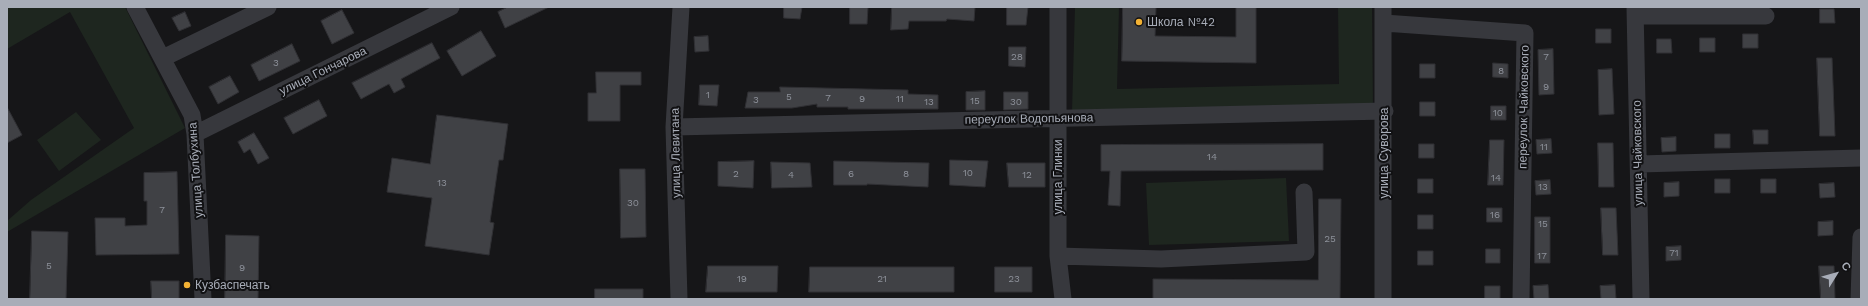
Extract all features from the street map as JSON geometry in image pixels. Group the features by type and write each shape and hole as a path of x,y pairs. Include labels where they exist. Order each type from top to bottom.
{"street":[{"name":"улица Толбухина","path":"135,7 192,115 195,134 203,299"},
{"path":"163,58 268,7"},
{"name":"улица Гончарова","path":"195,134 451,7"},
{"name":"улица Левитана","path":"679,299 674,127 681,7"},
{"name":"улица Глинки","path":"1058,7 1058,256 1063,299"},
{"path":"1636,12 1766,16"},
{"name":"улица Чайковского","path":"1636,12 1641,299"},
{"name":"улица Суворова","path":"1383,299 1384,15"},
{"name":"переулок Чайковского","path":"1384,15 1525,33 1521,299"},
{"name":"переулок Водопьянова","path":"674,127 1384,111"},
{"path":"1639,164 1861,158"},
{"path":"1058,256 1160,259 1306,252 1304,192"},
{"path":"1859,299 1861,237"}],"shaded area":[{"path":"7,7 125,7 185,128 7,232 7,221 31,200 134,128 70,12 7,49"},
{"path":"1075,7 1119,7 1117,89 1339,84 1338,7 1372,7 1373,107 1072,111"},
{"path":"76,112 101,140 59,171 37,140"},
{"path":"1286,178 1289,241 1149,245 1146,183"}],"building":[{"path":"508,7 549,7 505,28 498,12"},
{"path":"784,7 802,7 800,19 784,18"},
{"path":"850,7 868,7 867,24 850,24"},
{"path":"892,7 975,7 974,21 947,19 946,21 909,21 908,29 891,30"},
{"path":"1007,7 1028,7 1026,25 1007,25"},
{"name":"Школа №42","path":"1123,7 1156,7 1155,36 1236,37 1236,7 1256,7 1256,63 1122,61"},
{"path":"1820,9 1834,9 1835,23 1820,23"},
{"path":"342,10 354,33 332,44 321,21"},
{"path":"185,12 191,26 179,31 172,18"},
{"path":"1596,29 1611,29 1611,43 1596,43"},
{"path":"481,31 496,56 462,76 447,51"},
{"path":"1743,34 1758,34 1758,48 1743,48"},
{"path":"708,36 709,51 695,52 694,37"},
{"path":"1700,38 1715,38 1715,52 1700,52"},
{"path":"1657,39 1671,39 1672,53 1657,53"},
{"path":"432,43 440,58 401,79 405,87 394,93 389,84 361,99 352,83"},
{"path":"292,44 300,61 259,81 251,65"},
{"path":"1009,47 1026,47 1025,67 1009,66"},
{"path":"1553,49 1554,94 1539,95 1538,50"},
{"path":"1817,58 1832,58 1835,136 1820,136"},
{"path":"1493,63 1508,64 1508,78 1493,77"},
{"path":"1420,64 1435,64 1435,78 1420,78"},
{"path":"1612,69 1614,114 1599,115 1598,70"},
{"path":"596,72 641,72 641,85 620,85 620,121 588,121 588,93 596,93"},
{"path":"230,76 239,92 218,104 209,87"},
{"path":"700,85 719,85 717,106 699,105"},
{"path":"780,87 908,90 908,94 938,95 938,109 848,109 848,107 817,107 817,104 792,108 745,108 748,92 780,92"},
{"path":"985,91 985,110 966,110 966,92"},
{"path":"1004,92 1028,92 1028,109 1004,110"},
{"path":"319,100 327,116 293,134 284,118"},
{"path":"1420,102 1435,102 1435,116 1420,116"},
{"path":"1491,106 1506,106 1506,120 1491,120"},
{"path":"7,107 22,135 7,143"},
{"path":"437,115 508,124 503,160 499,160 490,222 494,223 489,255 425,246 432,198 387,192 392,158 430,164"},
{"path":"1753,130 1768,130 1768,144 1754,144"},
{"path":"254,133 269,158 258,164 250,149 244,153 238,142"},
{"path":"1715,134 1730,134 1730,148 1715,148"},
{"path":"1676,137 1676,151 1662,152 1661,138"},
{"path":"1551,139 1552,153 1537,154 1536,140"},
{"path":"1490,140 1504,140 1503,185 1488,185"},
{"path":"1598,143 1613,143 1614,187 1599,187"},
{"path":"1323,144 1323,170 1121,171 1120,206 1108,205 1110,171 1101,171 1101,145"},
{"path":"1419,144 1434,144 1434,158 1419,158"},
{"path":"950,160 988,161 985,187 950,185"},
{"path":"754,161 753,188 718,186 718,162"},
{"path":"834,161 929,163 928,187 867,184 834,185"},
{"path":"771,162 810,163 812,187 772,188"},
{"path":"1007,163 1045,163 1045,187 1009,187"},
{"path":"620,169 645,169 646,237 621,238"},
{"path":"177,172 179,254 96,255 95,218 125,218 125,226 147,225 147,201 144,201 144,173"},
{"path":"1418,179 1433,179 1433,193 1418,193"},
{"path":"1715,179 1730,179 1730,193 1715,193"},
{"path":"1761,179 1776,179 1776,193 1761,193"},
{"path":"1550,180 1551,194 1536,195 1535,181"},
{"path":"1679,182 1679,196 1664,197 1664,183"},
{"path":"1834,183 1835,197 1820,198 1819,184"},
{"path":"1319,199 1341,199 1340,299 1153,299 1153,279 1318,280"},
{"path":"1487,208 1502,208 1502,222 1487,222"},
{"path":"1601,208 1616,208 1618,255 1603,255"},
{"path":"1418,215 1433,215 1433,229 1418,229"},
{"path":"1535,217 1550,217 1550,263 1535,263"},
{"path":"1833,221 1833,235 1818,236 1818,222"},
{"path":"32,231 68,232 66,299 30,299"},
{"path":"226,235 259,236 258,299 225,299"},
{"path":"1681,246 1681,260 1666,261 1666,247"},
{"path":"1486,249 1500,249 1500,263 1486,263"},
{"path":"1418,251 1433,251 1433,265 1418,265"},
{"path":"708,266 778,266 777,292 706,292"},
{"path":"1819,266 1834,266 1835,299 1821,299"},
{"path":"810,267 954,267 954,292 809,292"},
{"path":"995,267 1032,267 1032,292 995,292"},
{"path":"151,281 179,281 179,299 152,299"},
{"path":"1548,285 1549,299 1534,299 1533,286"},
{"path":"1615,285 1616,299 1601,299 1600,286"},
{"path":"1485,286 1500,286 1500,299 1485,299"},
{"path":"595,289 643,289 643,299 595,299"}],"place":[{"name":"Школа №42","path":"1139,22"},
{"name":"Кузбаспечать","path":"187,285"}]}
